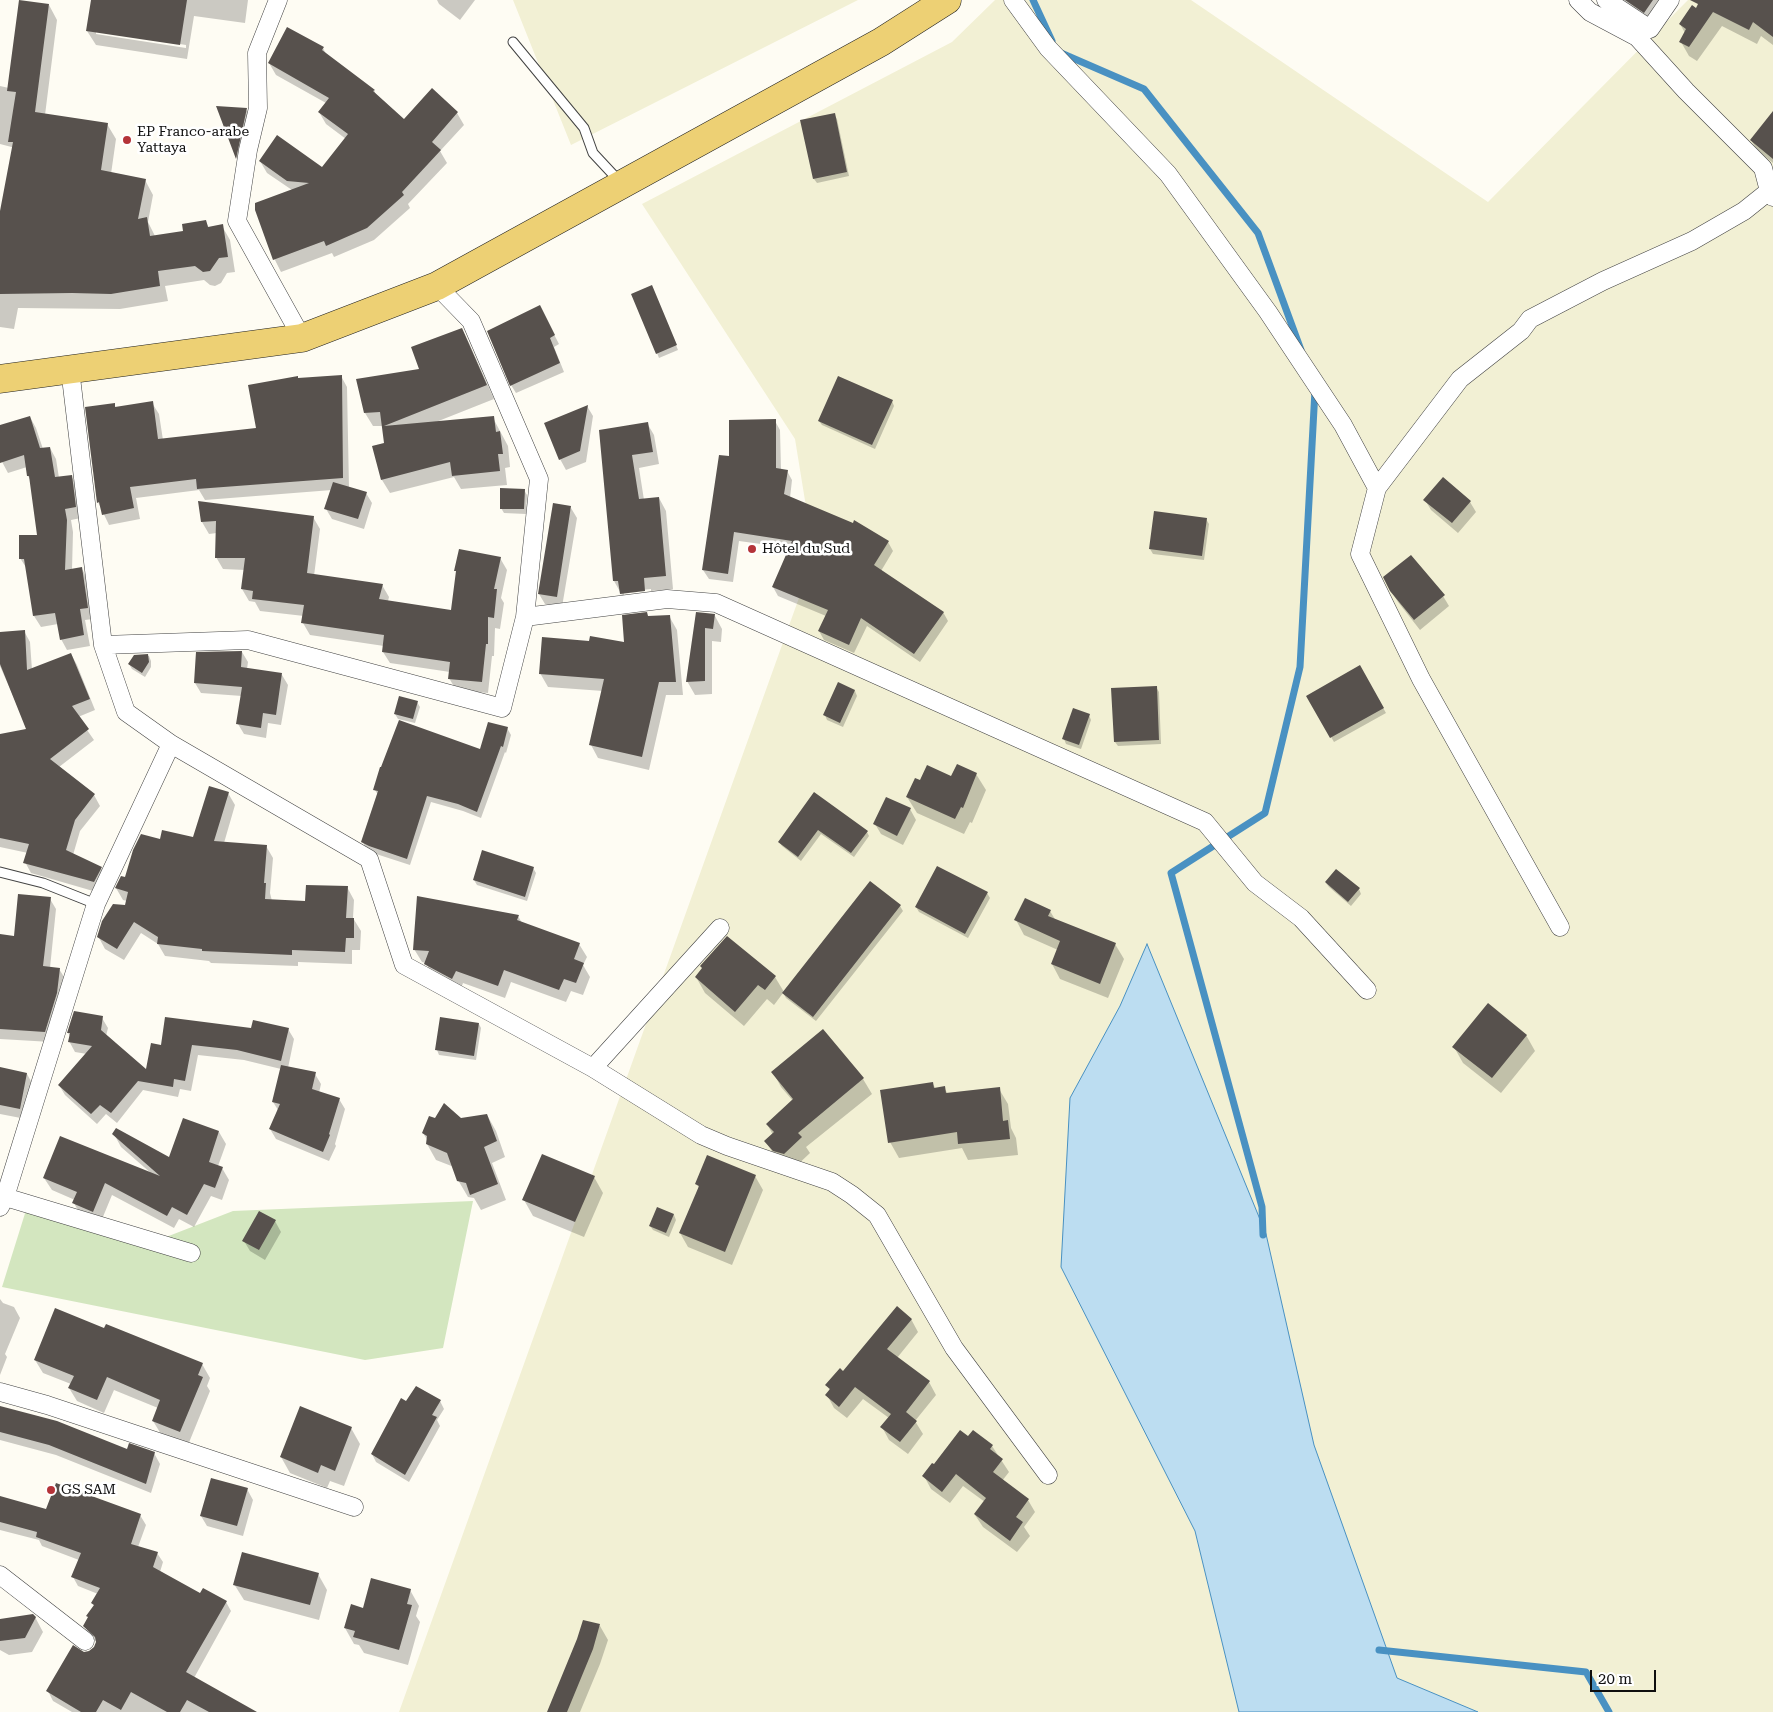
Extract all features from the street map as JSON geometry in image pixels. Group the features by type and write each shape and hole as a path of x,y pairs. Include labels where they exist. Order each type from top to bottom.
{"main road":[{"path":"0,379 302,338 437,286 881,42 947,0"}],"street":[{"path":"278,0 257,53 258,108 248,150 237,221 302,338"},
{"path":"1012,0 1048,48 1168,174 1268,312 1344,425 1377,488"},
{"path":"1560,927 1421,679 1360,554 1377,488 1460,379 1521,330 1530,319 1603,281 1692,241 1771,194 1763,168 1692,97 1637,37 1590,12 1578,0"},
{"path":"1606,0 1650,29 1670,0"},
{"path":"103,645 248,640 502,708 525,617 539,479 471,321 437,286"},
{"path":"70,369 103,645 126,712 171,744 369,858 404,965 593,1068 701,1135 727,1146 832,1182 852,1195 877,1216 954,1348 1048,1475"},
{"path":"525,617 667,599 716,603 1205,822 1254,883 1301,918 1367,990"},
{"path":"171,744 96,904 3,1202 191,1253"},
{"path":"593,1068 720,928"},
{"path":"0,1392 57,1408 354,1507"},
{"path":"0,1575 85,1641"}],"lane":[{"path":"513,42 584,128 593,153 622,184"},
{"path":"0,872 43,882 96,904"}],"shaded area":[{"path":"513,0 858,0 571,145"},
{"path":"995,0 1191,0 1488,202 1688,0 1773,0 1773,1712 399,1712 814,556 795,439 642,204 952,42"}],"green space":[{"path":"473,1201 443,1348 365,1360 2,1287 27,1207 161,1239 233,1211"}],"water":[{"path":"1147,944 1266,1234 1314,1445 1397,1678 1478,1712 1239,1712 1195,1531 1061,1267 1070,1098 1120,1006"}],"building":[{"path":"19,0 49,4 35,112 108,123 101,170 146,179 138,219 147,217 150,236 183,231 182,224 206,220 208,227 223,224 228,257 219,258 210,271 203,272 195,266 158,271 160,286 111,294 0,294 0,211 13,142 8,142 16,92 7,91"},
{"path":"91,0 187,0 180,45 86,31"},
{"path":"1625,0 1653,0 1644,13"},
{"path":"1690,0 1773,0 1773,37 1753,22 1749,30 1713,12 1689,47 1679,42 1686,29 1679,24 1692,5 1696,8 1698,4"},
{"path":"287,27 324,47 322,50 375,90 373,91 404,119 432,88 458,112 432,142 441,150 402,192 404,195 367,228 326,246 324,241 273,260 255,210 255,203 309,183 287,181 259,161 277,135 322,167 348,134 318,112 329,98 268,63"},
{"path":"216,106 247,108 236,159"},
{"path":"1773,111 1773,159 1750,140"},
{"path":"835,113 847,172 813,179 800,120"},
{"path":"652,285 677,345 656,354 631,294"},
{"path":"540,305 555,335 550,338 560,363 510,386 487,331"},
{"path":"462,328 487,385 384,426 494,416 496,432 500,431 503,454 498,454 500,471 452,476 450,462 381,480 372,446 384,443 380,412 364,413 356,379 419,369 411,347"},
{"path":"342,375 343,478 197,489 196,479 130,487 134,508 102,515 99,502 97,503 85,407 115,403 115,407 153,401 158,439 256,428 248,385 298,376 298,378"},
{"path":"838,376 893,400 872,445 818,421"},
{"path":"588,405 580,451 559,460 544,423"},
{"path":"30,416 40,448 50,447 55,477 72,475 76,507 65,509 67,520 65,570 82,567 88,608 80,609 84,635 60,640 55,613 33,616 24,559 19,559 19,535 37,535 29,476 27,476 24,455 0,463 0,425"},
{"path":"776,419 776,468 788,470 784,494 853,523 854,520 889,541 874,565 944,612 914,654 861,618 849,645 818,631 828,610 772,587 792,541 734,532 728,574 702,570 719,455 729,456 729,420"},
{"path":"648,422 653,452 632,455 639,499 659,497 666,576 644,578 645,591 620,594 618,581 613,581 599,430"},
{"path":"1443,477 1471,501 1452,523 1423,500"},
{"path":"333,482 367,492 358,519 324,509"},
{"path":"500,488 525,489 524,509 500,509"},
{"path":"198,501 314,516 307,573 383,584 379,599 451,610 456,571 454,571 459,549 501,557 494,589 497,589 494,618 488,617 488,644 486,644 482,682 448,679 450,662 382,652 384,635 301,623 304,605 252,599 253,591 241,589 245,558 215,558 216,521 201,522"},
{"path":"553,503 571,506 557,597 538,594"},
{"path":"1154,511 1207,518 1202,556 1149,549"},
{"path":"1411,555 1445,595 1414,620 1390,591 1383,577"},
{"path":"647,612 648,616 670,615 676,682 659,682 642,757 589,745 604,679 539,674 542,637 589,641 590,636 624,642 622,615"},
{"path":"696,612 715,614 713,629 705,628 705,681 686,682"},
{"path":"25,630 27,670 71,653 90,699 72,706 89,729 50,759 95,794 75,820 66,850 102,867 94,882 23,863 29,844 0,838 0,734 26,729 0,664 0,632"},
{"path":"242,651 241,667 282,673 276,715 263,713 261,728 236,724 242,687 194,683 196,652"},
{"path":"148,654 149,662 142,673 128,664 134,655"},
{"path":"1360,665 1384,708 1330,738 1306,696"},
{"path":"838,682 855,690 840,723 823,715"},
{"path":"1157,686 1159,740 1114,742 1111,688"},
{"path":"399,696 418,701 413,719 394,714"},
{"path":"1073,708 1090,714 1079,745 1062,739"},
{"path":"399,720 480,749 488,722 508,727 503,747 501,746 477,812 458,804 427,796 407,859 361,842 378,791 373,790 380,767"},
{"path":"957,764 977,773 963,808 961,807 955,819 906,797 915,778 920,780 927,765 951,776"},
{"path":"209,786 229,792 214,841 267,845 264,883 266,883 265,899 305,901 306,885 348,886 346,918 354,918 354,938 346,938 345,952 292,950 292,955 202,951 202,949 157,944 158,937 134,922 117,949 97,937 102,921 113,904 125,905 128,892 115,888 121,876 125,877 133,850 141,834 160,839 162,830 193,837"},
{"path":"814,792 868,831 851,853 818,830 798,857 778,842"},
{"path":"886,797 911,808 897,836 873,824"},
{"path":"482,850 534,867 525,897 473,880"},
{"path":"937,866 988,892 965,934 915,907"},
{"path":"1336,869 1360,888 1348,902 1325,882"},
{"path":"870,881 901,905 813,1017 782,993"},
{"path":"18,894 51,897 43,966 60,968 57,993 45,1032 0,1029 0,934 14,936"},
{"path":"417,896 519,915 517,920 580,943 574,959 584,963 576,983 564,979 559,990 504,970 498,986 456,971 452,979 424,964 429,951 413,950"},
{"path":"1025,898 1051,910 1048,916 1116,943 1100,984 1051,964 1060,941 1014,920"},
{"path":"727,936 776,976 765,990 758,985 735,1012 695,977 702,968 700,966"},
{"path":"1488,1003 1527,1035 1492,1078 1452,1047"},
{"path":"74,1011 103,1016 101,1030 146,1069 151,1043 161,1045 165,1017 251,1028 253,1020 289,1028 281,1061 237,1050 192,1045 185,1081 174,1079 173,1087 138,1081 111,1113 100,1105 91,1114 58,1085 92,1046 68,1042 70,1033 67,1033"},
{"path":"440,1017 479,1023 474,1056 435,1050"},
{"path":"823,1029 864,1078 798,1133 802,1137 784,1154 773,1151 764,1141 774,1132 766,1124 793,1099 771,1072"},
{"path":"281,1065 316,1072 312,1089 340,1098 330,1135 323,1152 269,1129 280,1104 272,1102"},
{"path":"0,1067 27,1073 20,1109 0,1105"},
{"path":"933,1082 934,1088 945,1086 946,1093 1000,1087 1003,1121 1008,1120 1010,1139 958,1144 957,1132 888,1143 880,1090"},
{"path":"444,1103 461,1118 487,1114 497,1141 484,1147 498,1184 470,1195 466,1183 457,1181 447,1153 426,1144 427,1136 422,1133 429,1116 435,1118"},
{"path":"183,1118 219,1131 209,1162 223,1167 215,1188 204,1184 187,1215 172,1207 167,1216 105,1183 93,1212 72,1203 77,1192 43,1178 60,1136 160,1176 112,1134 116,1128 169,1157"},
{"path":"542,1154 595,1176 575,1222 522,1200"},
{"path":"707,1155 756,1175 725,1252 679,1233 699,1186 695,1184"},
{"path":"657,1207 674,1214 666,1233 649,1226"},
{"path":"259,1211 276,1220 259,1250 242,1241"},
{"path":"897,1306 912,1319 887,1349 930,1381 906,1412 917,1421 900,1442 880,1427 891,1414 855,1387 839,1407 825,1395 830,1389 825,1385 840,1368 843,1371"},
{"path":"55,1308 104,1328 106,1324 203,1363 198,1375 203,1377 180,1432 152,1421 160,1400 107,1377 97,1400 68,1388 74,1376 34,1360"},
{"path":"416,1386 441,1400 432,1415 437,1417 405,1475 371,1454 401,1398 406,1401"},
{"path":"0,1406 57,1421 127,1449 129,1443 155,1452 146,1484 49,1445 0,1432"},
{"path":"300,1406 352,1427 335,1471 321,1465 318,1473 280,1457"},
{"path":"960,1430 968,1436 973,1430 993,1445 990,1449 1003,1459 993,1472 1029,1499 1016,1517 1023,1522 1010,1541 974,1514 986,1498 956,1474 942,1492 922,1476 932,1463 934,1464"},
{"path":"211,1478 248,1488 237,1526 200,1516"},
{"path":"56,1483 141,1514 131,1544 158,1552 153,1567 200,1593 203,1588 227,1601 186,1672 257,1712 209,1712 187,1700 180,1712 167,1712 131,1692 121,1710 103,1700 96,1712 81,1712 46,1691 73,1645 84,1652 94,1647 95,1637 83,1626 88,1617 86,1616 94,1605 91,1603 100,1588 71,1577 81,1553 36,1537 37,1532 0,1522 0,1496 46,1509"},
{"path":"242,1552 319,1573 310,1605 233,1585"},
{"path":"371,1578 411,1589 407,1604 412,1605 399,1650 353,1637 355,1631 344,1628 351,1604 363,1608"},
{"path":"33,1614 36,1617 25,1638 0,1641 0,1619"},
{"path":"583,1620 600,1624 593,1649 567,1712 547,1712 577,1639"}],"waterway":[{"path":"1033,0 1052,41"},
{"path":"1061,53 1144,89 1258,233 1301,350"},
{"path":"1263,1235 1262,1207 1171,873 1265,813 1300,667 1315,390"},
{"path":"1379,1650 1586,1672 1609,1712"}],"place":[{"name":"EP Franco-arabe Yattaya","path":"127,140"},
{"name":"Hôtel du Sud","path":"752,549"},
{"name":"GS SAM","path":"51,1490"}]}
